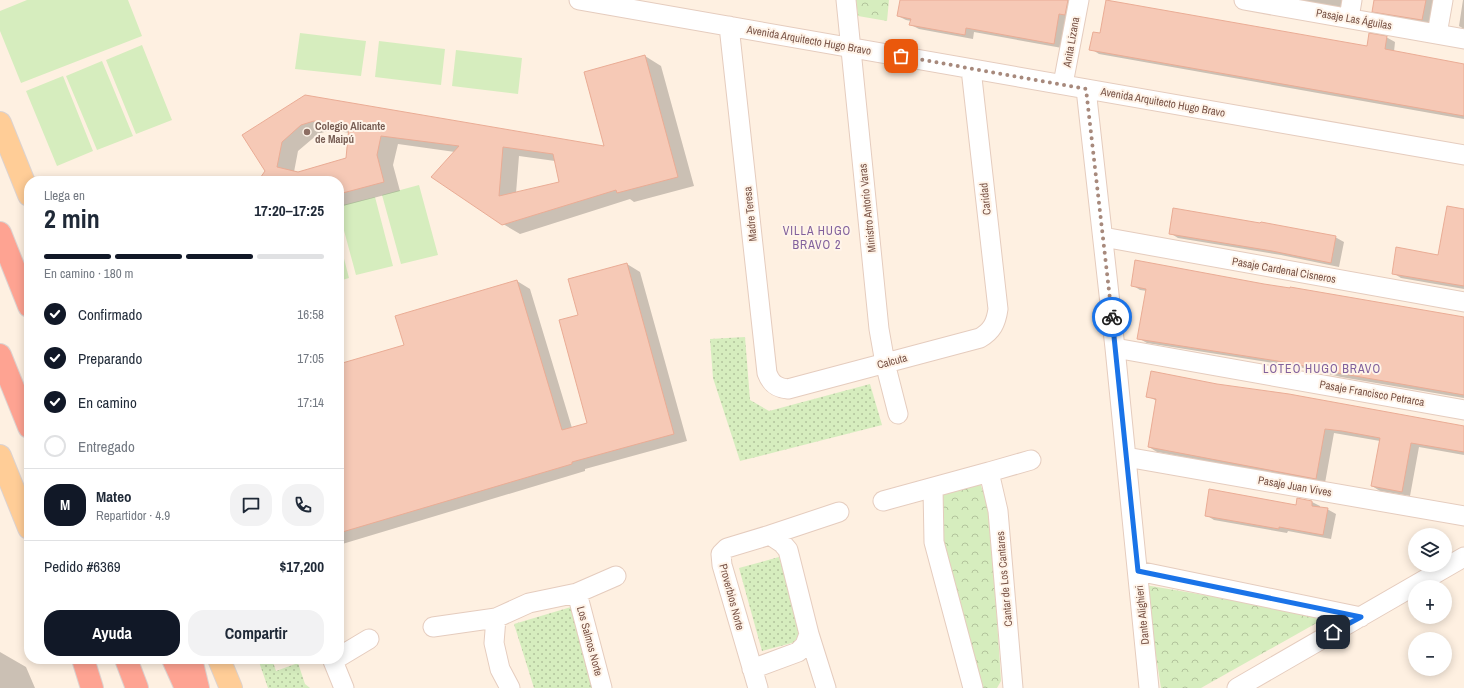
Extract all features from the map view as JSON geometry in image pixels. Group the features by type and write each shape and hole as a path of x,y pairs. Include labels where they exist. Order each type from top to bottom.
{"highway":[{"path":"0,233 24,293"},
{"path":"0,356 24,416"},
{"path":"84,664 92,688"},
{"path":"128,664 136,688"},
{"path":"175,664 186,688"},
{"path":"192,664 198,688"}],"main road":[{"path":"0,122 24,182"},
{"path":"0,456 24,516"},
{"path":"221,664 231,688"}],"street":[{"name":"Avenida Arquitecto Hugo Bravo","path":"579,0 1464,155"},
{"name":"Ministro Antorio Varas","path":"846,0 879,329 885,363 898,414"},
{"name":"Anita Lizana","path":"1063,84 1079,0"},
{"name":"Pasaje Las Águilas","path":"1244,0 1265,2 1464,39"},
{"path":"1349,18 1352,0"},
{"path":"1437,34 1443,0"},
{"name":"Madre Teresa","path":"729,26 767,373 769,380 774,385 780,388 788,389"},
{"name":"Caridad","path":"971,68 998,309 997,318 993,328"},
{"name":"Dante Alighieri","path":"1086,89 1115,348 1149,688"},
{"name":"Pasaje Cardenal Cisneros","path":"1103,237 1464,302"},
{"name":"Calcuta","path":"788,389 980,338 988,334 993,328"},
{"name":"Pasaje Francisco Petrarca","path":"1115,348 1464,410"},
{"name":"Pasaje Juan Vives","path":"1126,457 1464,516"},
{"path":"883,502 1031,460"},
{"name":"Cantar de Los Cantares","path":"989,472 998,511 1013,688"},
{"path":"933,488 934,542 973,688"},
{"name":"Proverbios Norte","path":"758,688 722,565 721,554 727,548 839,512"},
{"path":"770,535 782,543 788,550 826,688"},
{"path":"1237,688 1464,557"},
{"path":"1138,571 1361,617"},
{"name":"Los Salmos Norte","path":"433,627 496,618 529,603 577,593 616,576"},
{"name":"Los Salmos Norte","path":"577,593 602,688"},
{"path":"496,618 494,643 500,669 510,688"},
{"path":"752,669 798,652 805,645 810,634"},
{"path":"344,654 369,639"},
{"path":"334,664 344,688"}],"green space":[{"path":"27,0 128,0 142,36 21,83 0,31 0,11"},
{"path":"856,0 889,0 887,21 858,16"},
{"path":"300,33 366,41 361,76 295,69"},
{"path":"379,41 445,49 441,85 375,77"},
{"path":"142,45 172,120 136,134 106,60"},
{"path":"456,50 522,58 518,94 452,86"},
{"path":"102,61 133,136 97,150 66,76"},
{"path":"63,76 93,151 57,166 26,91"},
{"path":"419,185 438,255 401,264 382,195"},
{"path":"375,197 393,266 356,275 344,231 344,205"},
{"path":"344,258 349,278 344,280"},
{"path":"745,337 750,400 769,411 870,384 882,425 740,461 713,378 710,339"},
{"path":"980,483 990,511 1001,681 997,688 980,688 942,543 940,495"},
{"path":"779,557 803,640 762,651 739,568"},
{"path":"1145,585 1329,616 1201,688 1161,688"},
{"path":"571,607 593,688 534,688 514,624"},
{"path":"260,664 274,664 276,671 298,664 305,684 310,688 268,688"}],"building":[{"path":"900,0 1068,0 1065,15 1059,14 1054,44 966,28 965,35 909,25 911,19 897,16"},
{"path":"1106,0 1367,46 1369,33 1387,36 1385,49 1464,64 1464,116 1089,50 1093,32 1100,33"},
{"path":"1374,0 1426,0 1422,20 1372,12"},
{"path":"645,55 678,177 617,193 616,190 502,225 431,177 459,146 381,136 377,155 384,182 344,193 344,176 262,176 265,171 242,135 305,95 604,146 584,72","holes":["314,121 349,126 346,158 298,172 277,167 282,142 301,125","503,147 553,154 559,182 499,196"]},
{"path":"1447,206 1464,209 1464,286 1392,274 1396,247 1438,255"},
{"path":"1173,208 1336,236 1331,263 1272,251 1169,234"},
{"path":"1135,260 1264,284 1290,287 1464,317 1464,395 1332,372 1290,363 1137,339 1146,289 1131,286"},
{"path":"627,263 674,434 572,462 572,464 344,532 344,363 404,345 395,316 517,280 562,430 587,423 559,320 578,315 568,279"},
{"path":"1151,371 1217,384 1289,394 1464,426 1464,452 1411,443 1402,492 1371,486 1380,438 1342,431 1325,429 1316,479 1148,447 1156,399 1146,397"},
{"path":"1209,489 1296,505 1297,498 1312,501 1312,506 1328,508 1323,535 1205,516"}],"way so far":[{"path":"901,56 1086,89 1092,131 1112,317"}],"place":[{"name":"Colegio Alicante de Maipú","path":"307,132"}],"district":[{"name":"VILLA HUGO BRAVO 2","path":"817,238"},
{"name":"LOTEO HUGO BRAVO","path":"1322,369"}],"route":[{"path":"1112,317 1138,571 1361,617 1333,632"}]}
